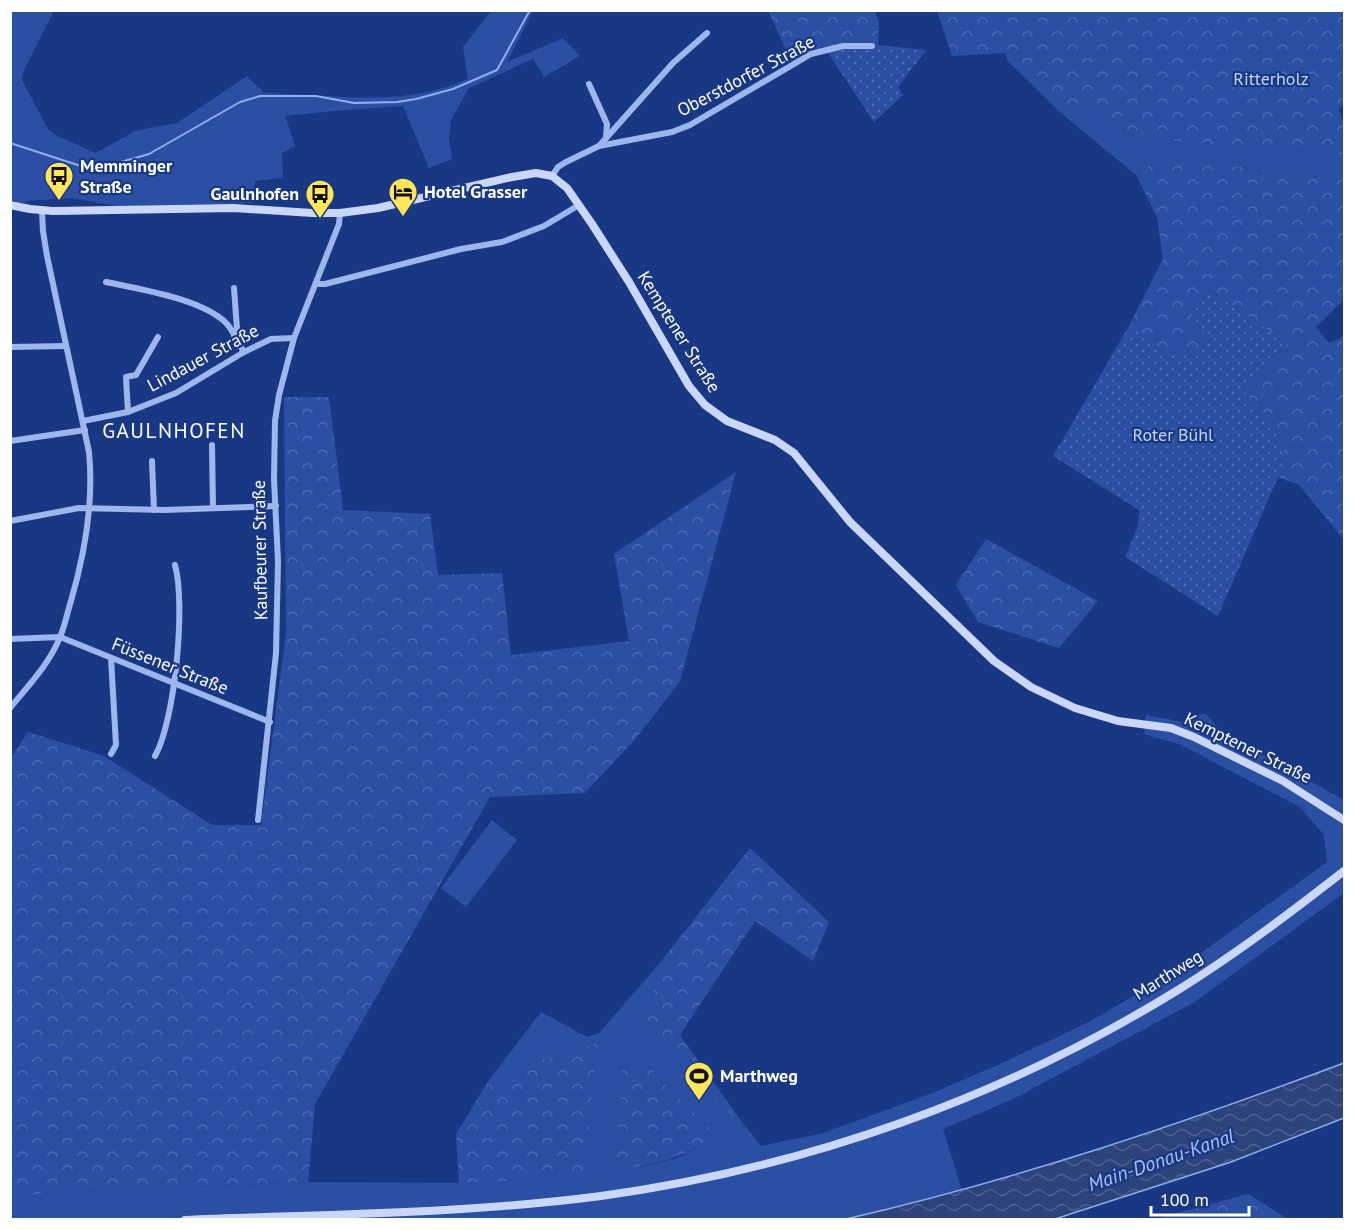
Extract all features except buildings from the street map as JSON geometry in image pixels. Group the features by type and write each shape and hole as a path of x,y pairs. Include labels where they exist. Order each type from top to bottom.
{"street":[{"path":"10,205 42,211 234,208 340,213 378,208 512,177 536,173 552,176 558,167 599,146 672,63 707,33"},
{"name":"Oberstdorfer Straße","path":"599,146 672,132 690,125 811,54 843,46 872,46"},
{"path":"589,84 607,123 606,139"},
{"name":"Kemptener Straße","path":"552,176 562,182 579,205 629,282 698,398 711,411 727,421 775,440 795,453 850,522 994,661 1031,687 1075,708 1118,721 1165,727 1184,732 1276,777 1344,820"},
{"path":"316,284 325,284 461,249 502,242 544,226 579,205"},
{"path":"11,705 46,663 60,637 79,572 92,478 85,430 47,256 42,211"},
{"name":"Kaufbeurer Straße","path":"258,820 276,653 275,421 294,338 339,224 340,213"},
{"path":"106,282 172,296 187,302 226,323 244,352"},
{"path":"234,288 237,329 234,335"},
{"name":"Lindauer Straße","path":"128,412 126,377 135,375 158,338"},
{"name":"Lindauer Straße","path":"83,421 128,412 176,393 244,352 271,339 294,338"},
{"path":"10,347 66,346"},
{"path":"10,441 85,430"},
{"path":"212,445 213,508"},
{"path":"152,461 154,510"},
{"path":"10,521 89,508 154,510 276,506"},
{"path":"155,756 161,746 175,684 180,581 175,565"},
{"path":"10,639 60,637"},
{"name":"Füssener Straße","path":"60,637 270,722"},
{"path":"111,658 116,746 111,754"},
{"path":"1331,810 1344,828"},
{"name":"Marthweg","path":"185,1220 352,1216 526,1204 647,1189 759,1166 812,1152 891,1127 1002,1083 1064,1054 1124,1022 1216,966 1344,871"}],"green space":[{"path":"10,11 54,11 23,72 22,80 48,129 55,135 96,153 135,131 177,123 247,76 264,93 369,98 432,91 468,79 463,47 491,11 533,11 507,62 563,38 580,56 544,77 533,59 469,88 451,120 449,138 452,159 429,168 403,106 333,111 285,116 295,146 282,153 283,178 255,181 254,203 116,206 72,198 26,201 25,203 11,200"},
{"path":"768,11 875,11 879,24 878,45 826,50 792,62"},
{"name":"Ritterholz","path":"937,11 1344,11 1344,103 1339,109 1344,126 1344,155 1137,138 1087,104 1062,114 1008,61 1005,53 952,56"},
{"path":"878,45 926,50 898,87 903,95 874,122 826,50"},
{"path":"1087,104 1137,138 1344,155 1344,180 1161,157 1136,175 1062,114"},
{"path":"1161,157 1344,180 1344,300 1316,327 1329,343 1344,336 1344,540 1299,485 1278,477 1287,459 1274,424 1242,389 1287,344 1209,290 1211,339 1202,351 1166,353 1129,326 1163,259 1157,217 1136,175"},
{"name":"Roter Bühl","path":"1208,290 1287,344 1242,389 1274,424 1287,459 1218,616 1125,557 1138,526 1139,510 1053,456 1129,326 1166,353 1202,351 1211,338 1189,320"},
{"path":"284,397 329,397 343,510 430,514 438,575 502,573 511,655 629,641 614,554 736,472 680,681 637,737 585,793 490,797 315,1104 308,1182 11,1195 11,757 28,732 104,756 212,825 261,825 286,633"},
{"path":"986,539 1098,601 1059,648 978,622 956,585"},
{"path":"1195,714 1206,714 1221,732 1344,800 1344,893 1193,1003 1013,1099 943,1129 962,1190 846,1220 11,1220 10,1195 308,1182 459,1183 534,1062 521,1070 489,1080 541,1012 587,1037 599,1033 659,964 647,1021 673,1058 742,1122 761,1146 823,1133 930,1094 1089,1022 1176,971 1327,862 1324,835 1300,807 1179,744 1144,734 1146,715 1183,722","holes":["649,1066 667,1087 714,1132 717,1138 674,1159 641,1167"]},
{"path":"492,820 517,840 466,907 441,888"},
{"path":"750,848 829,922 813,961 755,921 680,1035 742,1122 673,1058 647,1021 659,964"},
{"path":"598,1043 584,1173 508,1181 459,1183 456,1134 489,1080 521,1070 534,1062"},
{"path":"623,1065 649,1066 667,1087 714,1132 717,1138 656,1163 615,1168"},
{"path":"1248,1194 1288,1219 1155,1219"}],"water":[{"name":"Main-Donau-Kanal","path":"1344,1063 1344,1118 1231,1162 1055,1219 846,1219 910,1204 1035,1169 1160,1129"}],"waterway":[{"path":"276,96 316,96 354,103 397,102 453,89 497,70 530,10"},
{"path":"10,143 87,168 121,162 149,154 240,102 260,96 275,96"}],"place":[{"name":"Memminger Straße","path":"59,202"},
{"name":"Hotel Grasser","path":"403,218"},
{"name":"Gaulnhofen","path":"320,220"},
{"name":"Marthweg","path":"699,1102"}],"district":[{"name":"GAULNHOFEN","path":"174,431"}]}
